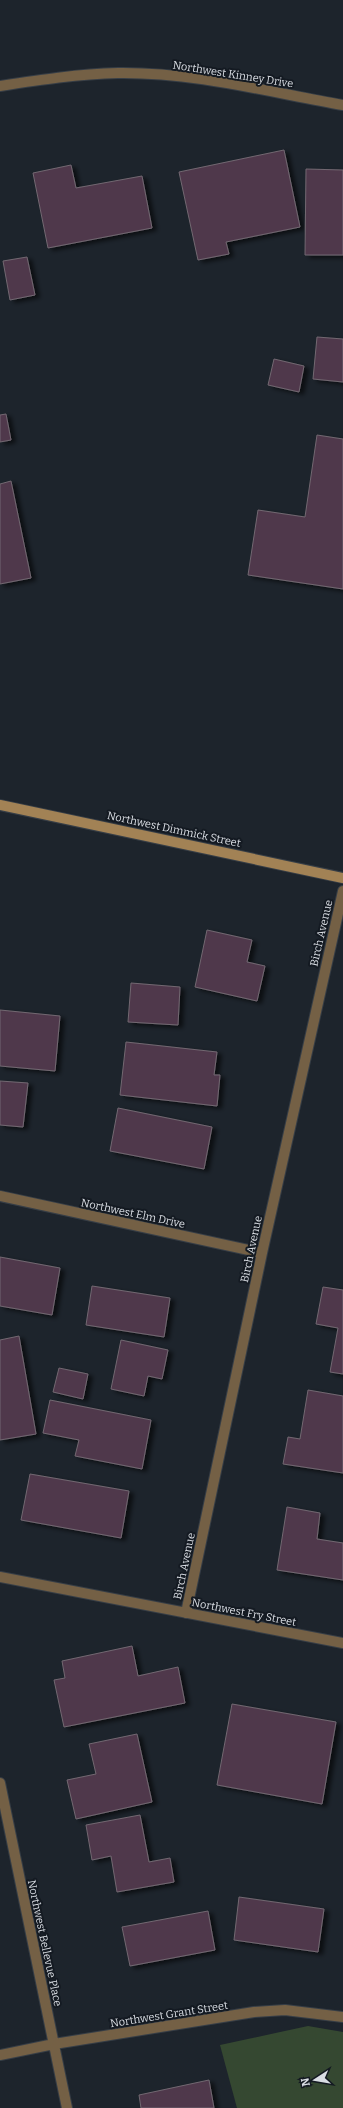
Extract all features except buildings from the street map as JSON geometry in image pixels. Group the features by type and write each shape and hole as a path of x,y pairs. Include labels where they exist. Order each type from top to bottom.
{"main road":[{"name":"Northwest Dimmick Street","path":"0,804 343,878"}],"street":[{"name":"Northwest Kinney Drive","path":"0,86 81,75 118,73 159,75 202,79 343,105"},
{"name":"Birch Avenue","path":"186,1613 262,1253 343,891"},
{"name":"Northwest Elm Drive","path":"0,1196 262,1253"},
{"name":"Northwest Fry Street","path":"0,1577 343,1643"},
{"name":"Northwest Bellevue Place","path":"0,1783 67,2108"},
{"name":"Northwest Grant Street","path":"0,2055 54,2044 254,2012 285,2010 343,2017"}],"green space":[{"path":"308,2026 343,2032 343,2108 237,2108 220,2045"}]}
